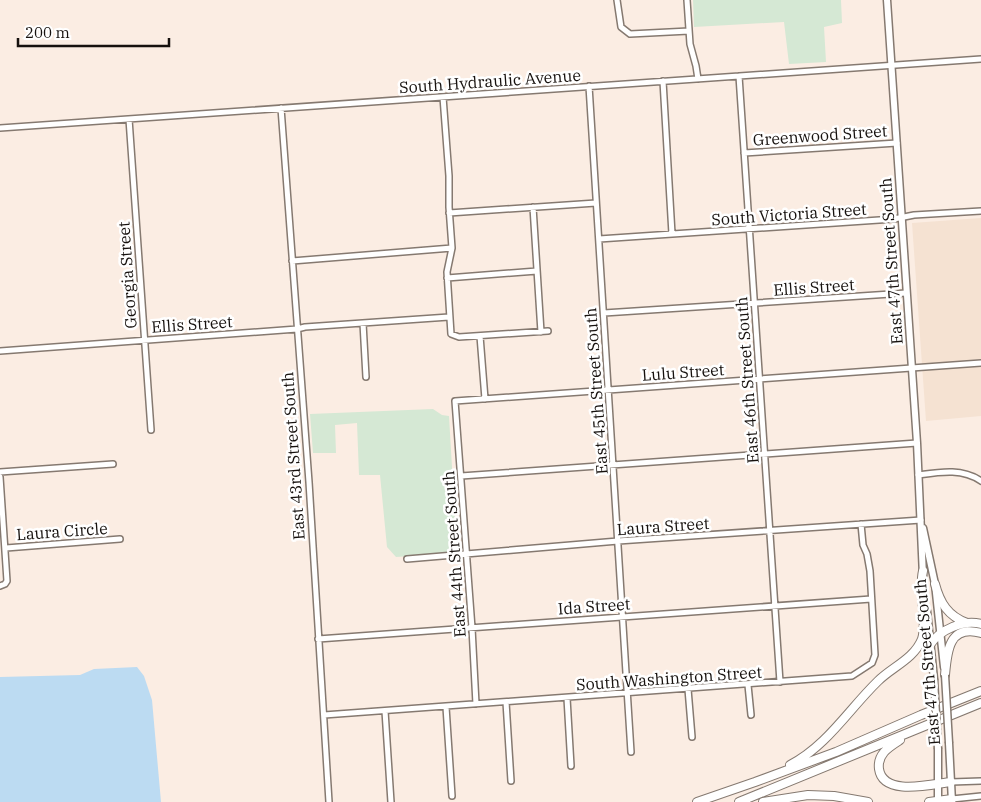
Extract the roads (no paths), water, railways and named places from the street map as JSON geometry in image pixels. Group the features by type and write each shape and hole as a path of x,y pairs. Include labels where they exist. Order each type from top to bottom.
{"highway":[{"path":"755,782 796,761 827,737 880,679 903,662 917,648 924,630 920,582 923,571"},
{"path":"935,584 945,609 954,618 967,623 981,624"},
{"path":"930,645 940,633 967,623"},
{"path":"945,675 946,654 954,638 967,631 981,634"},
{"path":"958,701 981,685"},
{"path":"697,802 836,752 981,691"},
{"path":"739,802 981,703"},
{"path":"909,732 885,751 880,758 878,767 880,775 891,786 951,782"},
{"path":"764,802 808,795 834,796 868,802"},
{"path":"929,802 952,801"}],"main road":[{"name":"East 47th Street South","path":"887,0 917,443 923,571 934,679 938,749 938,801"},
{"name":"East 47th Street South","path":"921,520 935,584 945,675 952,801"}],"street":[{"path":"617,0 620,25 625,31 636,35 689,32"},
{"path":"686,0 690,44 698,79"},
{"name":"South Hydraulic Avenue","path":"0,128 981,59"},
{"name":"East 46th Street South","path":"739,76 780,682"},
{"path":"663,81 672,234"},
{"name":"East 45th Street South","path":"589,86 631,752"},
{"path":"443,98 452,248 447,278 451,334 456,337 548,331"},
{"name":"East 43rd Street South","path":"281,108 324,715 328,802"},
{"name":"Georgia Street","path":"128,119 151,430"},
{"name":"Greenwood Street","path":"744,153 896,143"},
{"path":"449,213 596,203"},
{"path":"533,208 541,332"},
{"name":"South Victoria Street","path":"599,239 981,211"},
{"path":"292,261 452,248"},
{"path":"447,278 538,271"},
{"name":"Ellis Street","path":"604,313 906,293"},
{"name":"Ellis Street","path":"0,351 297,330 306,327 449,316"},
{"path":"363,323 366,377"},
{"path":"480,336 484,399"},
{"name":"Lulu Street","path":"455,401 981,363"},
{"name":"East 44th Street South","path":"455,401 476,704"},
{"path":"461,476 917,443"},
{"path":"0,472 113,464"},
{"path":"918,475 965,472 981,481"},
{"path":"0,477 7,581 2,585"},
{"name":"Laura Street","path":"407,559 618,541 921,520"},
{"name":"South Washington Street","path":"324,715 852,676 872,663 875,655 870,571 863,545 861,524"},
{"name":"Laura Circle","path":"6,548 120,539"},
{"name":"Ida Street","path":"318,639 871,598"},
{"path":"748,684 751,715"},
{"path":"688,689 692,737"},
{"path":"567,698 571,766"},
{"path":"506,702 511,781"},
{"path":"446,707 452,796"},
{"path":"385,711 391,802"},
{"path":"951,782 981,781"},
{"path":"952,801 981,796"}],"water":[{"path":"137,667 144,676 152,700 161,802 0,802 0,677 80,675 94,669"}]}
